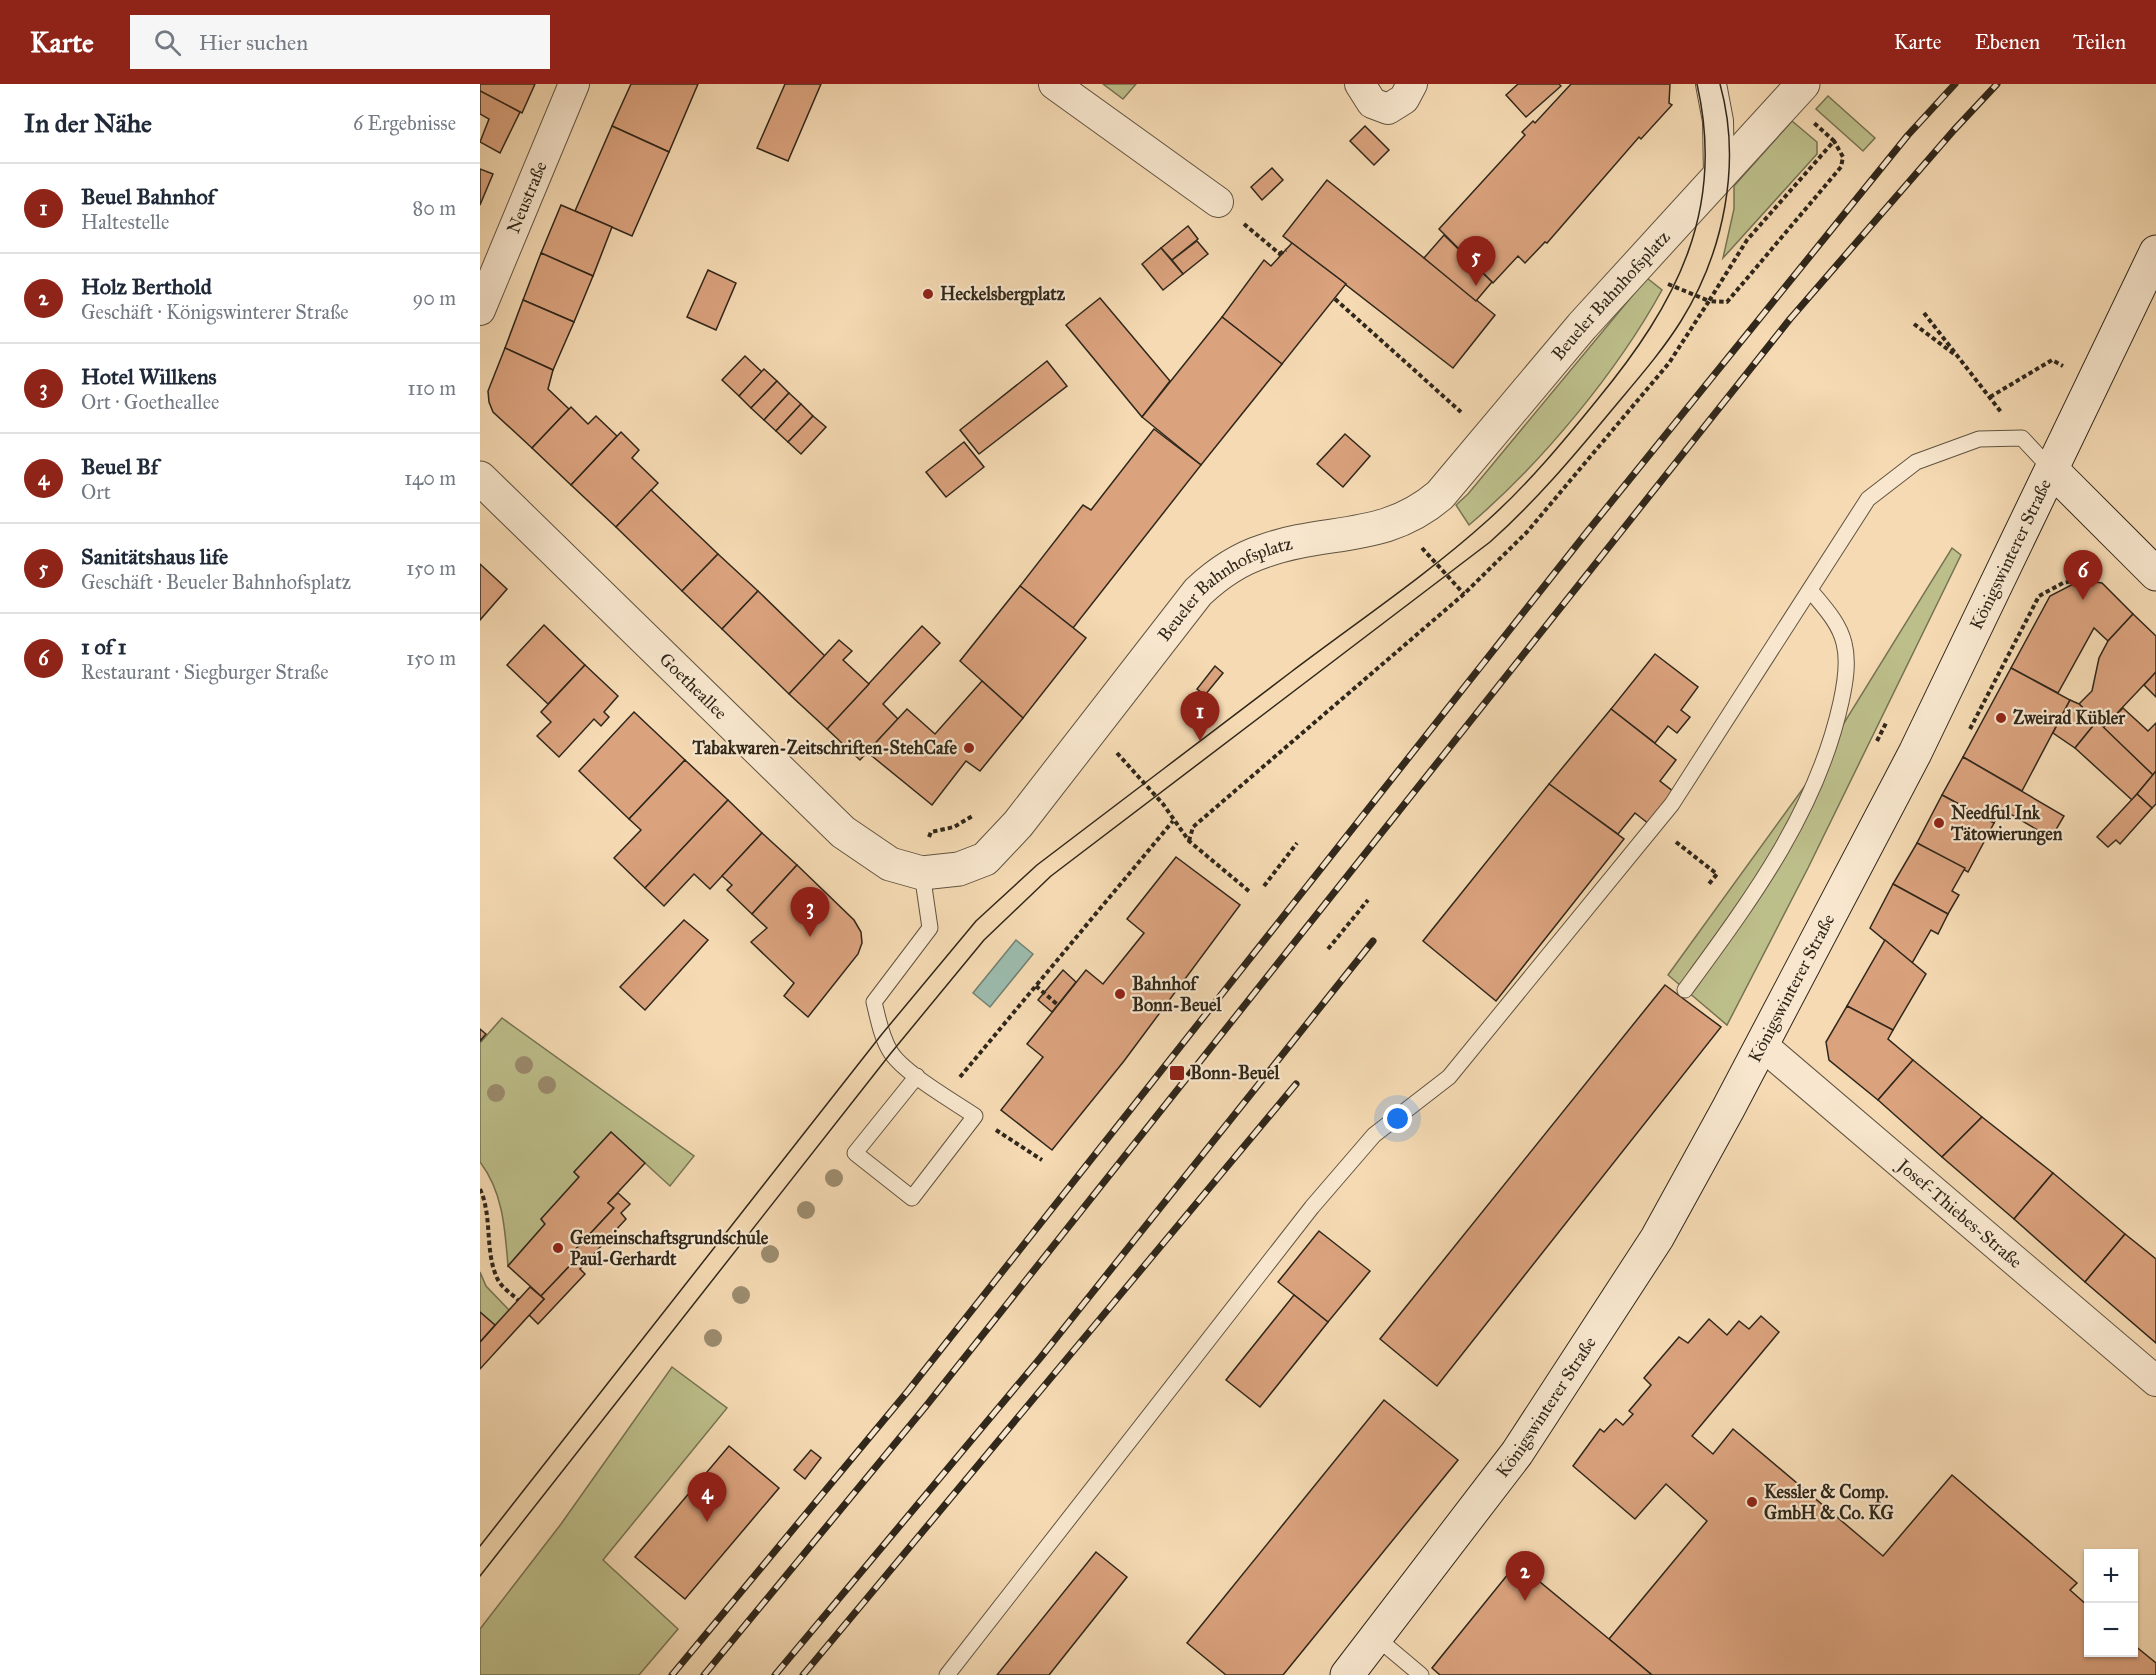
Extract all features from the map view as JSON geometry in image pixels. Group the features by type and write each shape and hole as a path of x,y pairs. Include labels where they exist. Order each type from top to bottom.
{"street":[{"name":"Neustraße","path":"480,310 574,84"},
{"path":"1054,84 1218,202"},
{"path":"1360,84 1372,103 1388,109 1404,99 1412,84"},
{"path":"1711,84 1718,122 1719,175"},
{"name":"Beueler Bahnhofsplatz","path":"922,873 959,869 985,859 1018,824 1185,610 1216,575 1264,550 1394,525 1425,508 1440,495 1582,326 1796,92"},
{"name":"Königswinterer Straße","path":"1347,1675 1517,1453 1592,1342 1657,1238 1762,1045 1915,753 2156,252"},
{"path":"2052,470 2156,574"},
{"name":"Goetheallee","path":"480,478 843,832 890,864 922,873"},
{"name":"Josef-Thiebes-Straße","path":"1762,1045 2156,1381"}],"lane":[{"path":"947,1675 1312,1207 1374,1135 1449,1077 1672,804 1868,499 1916,462 1979,439 2022,438 2052,470"},
{"path":"1684,990 1733,924 1780,852 1816,783 1838,717 1846,682 1845,644 1832,615 1809,590"},
{"path":"917,1076 855,1153 912,1198 975,1116 917,1076 891,1053 882,1034 874,1002 930,928 922,873"},
{"path":"1377,1638 1421,1675"}],"path":[{"path":"1641,261 1674,288 1709,301 1727,302 1841,167 1843,158 1834,141 1796,92"},
{"path":"1189,841 1193,827 1464,594 1527,532 1669,363 1747,240 1834,141"},
{"path":"1218,202 1280,255 1286,250"},
{"path":"1340,293 1336,300 1461,412"},
{"path":"1924,313 2022,438"},
{"path":"1914,324 1960,358"},
{"path":"1423,550 1464,594"},
{"path":"1874,748 1889,717"},
{"path":"1121,757 1162,804 1189,841 1250,892"},
{"path":"922,873 931,832 954,827 981,811"},
{"path":"945,1095 1173,822"},
{"path":"1264,886 1297,843"},
{"path":"1684,848 1717,874 1708,885"},
{"path":"1328,949 1368,900"},
{"path":"1036,986 1058,1005"},
{"path":"975,1116 1042,1160"},
{"path":"480,1189 485,1199 493,1264 499,1282 518,1300"}],"green space":[{"path":"1103,84 1136,84 1123,99"},
{"path":"1828,96 1875,138 1863,151 1816,109"},
{"path":"1792,121 1817,142 1817,154 1723,258 1734,209 1734,186"},
{"path":"1647,278 1662,290 1623,353 1550,445 1496,501 1469,525 1456,505 1468,494"},
{"path":"1952,548 1961,555 1808,868 1727,1025 1668,975 1807,783"},
{"path":"502,1018 694,1156 670,1186 611,1132 574,1172 579,1177 541,1219 545,1224 508,1266 502,1211 494,1186 480,1162 480,1043"},
{"path":"480,1272 486,1286 509,1310 495,1325 480,1312"},
{"path":"672,1367 727,1408 603,1560 678,1629 639,1675 480,1675 480,1629 561,1524"}],"shaded area":[{"path":"1016,940 1033,954 990,1007 973,993"}],"building":[{"path":"480,84 535,84 522,113 480,91"},
{"path":"631,84 698,84 669,152 612,126"},
{"path":"785,84 821,84 788,161 757,148"},
{"path":"1518,84 1559,84 1561,86 1526,117 1506,95"},
{"path":"1571,84 1670,84 1669,103 1672,105 1641,139 1639,137 1547,243 1545,242 1525,263 1518,256 1493,283 1439,229 1525,135 1522,132 1533,121 1535,123"},
{"path":"480,91 520,112 500,153 480,142 489,119 480,114"},
{"path":"612,126 669,152 632,236 575,211"},
{"path":"1365,126 1389,150 1374,165 1350,141"},
{"path":"1272,168 1283,180 1262,200 1251,187"},
{"path":"480,169 493,174 480,205"},
{"path":"1327,180 1495,315 1453,368 1283,236"},
{"path":"561,205 612,227 593,276 541,253"},
{"path":"1188,226 1198,239 1172,260 1161,248"},
{"path":"1444,235 1492,282 1476,301 1424,258"},
{"path":"1197,241 1208,254 1183,274 1172,260"},
{"path":"1292,243 1346,284 1282,364 1222,317 1264,260 1271,266"},
{"path":"1161,248 1183,274 1163,290 1142,264"},
{"path":"541,253 593,276 574,322 523,300"},
{"path":"708,270 736,283 716,330 687,317"},
{"path":"1100,298 1170,381 1142,417 1066,325"},
{"path":"523,300 574,322 553,370 505,348"},
{"path":"1222,317 1282,364 1201,465 1142,417"},
{"path":"505,348 553,370 548,389 569,409 532,448 493,412 489,402 488,391"},
{"path":"745,356 762,372 739,396 722,380"},
{"path":"1047,361 1067,386 979,454 960,430"},
{"path":"764,369 777,381 751,408 739,396"},
{"path":"777,381 789,393 764,420 751,408"},
{"path":"789,393 801,404 776,431 764,420"},
{"path":"801,404 813,416 788,442 776,431"},
{"path":"571,407 588,424 596,416 617,436 571,485 532,448"},
{"path":"813,416 826,427 801,454 788,442"},
{"path":"1154,429 1201,465 1073,628 1020,586 1083,505 1091,510"},
{"path":"621,432 639,450 632,458 658,483 616,527 571,485"},
{"path":"1345,434 1370,456 1343,487 1317,464"},
{"path":"964,442 984,467 946,497 926,472"},
{"path":"651,490 718,554 682,591 616,527"},
{"path":"718,554 758,591 722,629 682,591"},
{"path":"480,564 507,589 480,620"},
{"path":"2081,580 2102,583 2133,614 2108,641 2094,628 2058,693 2011,668 2050,596"},
{"path":"1020,586 1086,638 1023,718 960,661"},
{"path":"758,591 825,656 789,694 722,629"},
{"path":"2133,614 2156,636 2156,672 2103,728 2079,704 2092,691 2099,658 2108,641"},
{"path":"544,625 585,665 548,704 507,665"},
{"path":"922,626 940,643 883,704 898,719 860,760 827,729"},
{"path":"839,640 852,651 843,660 869,684 827,729 789,694"},
{"path":"1655,654 1698,687 1681,710 1690,717 1677,733 1668,726 1655,743 1611,709"},
{"path":"585,665 618,696 604,712 609,717 601,726 594,719 559,757 537,736 551,722 541,712"},
{"path":"1215,666 1223,673 1205,695 1197,689"},
{"path":"2011,668 2070,700 2022,791 1963,757"},
{"path":"2156,672 2156,697 2144,685"},
{"path":"982,681 1023,718 980,771 966,761 932,805 867,752 907,709 935,734"},
{"path":"2070,700 2079,704 2097,721 2075,748 2053,733"},
{"path":"2123,708 2148,731 2156,723 2156,771 2153,775 2103,728"},
{"path":"1611,709 1676,760 1660,781 1674,792 1649,824 1635,813 1618,834 1549,784"},
{"path":"634,712 685,760 629,819 579,771"},
{"path":"2097,721 2153,775 2132,800 2075,748"},
{"path":"1963,757 2064,816 2051,838 2002,809 1994,823 1942,795"},
{"path":"685,760 728,800 645,888 614,858 641,830 629,819"},
{"path":"2156,771 2156,804 2152,808 2137,794"},
{"path":"1549,784 1624,839 1496,1001 1423,941"},
{"path":"2137,794 2152,808 2120,844 2116,840 2108,847 2097,837"},
{"path":"1942,795 1994,823 1968,872 1917,843"},
{"path":"728,800 762,833 710,889 694,874 664,906 645,888"},
{"path":"762,833 797,865 752,914 727,890 732,885 722,876"},
{"path":"1917,843 1965,868 1952,891 1959,895 1948,914 1893,884"},
{"name":"Bahnhof Bonn-Beuel","path":"1176,857 1240,905 1124,1061 1052,1150 1001,1110 1043,1057 1027,1044 1086,970 1103,984 1144,933 1127,919"},
{"path":"797,865 854,920 861,932 862,943 858,954 808,1017 784,996 794,983 751,942 767,928 752,914"},
{"path":"1893,884 1948,914 1938,934 1931,930 1912,963 1870,928"},
{"path":"684,920 708,940 645,1010 620,987"},
{"path":"1885,940 1926,974 1893,1030 1847,1006"},
{"path":"1063,970 1076,982 1052,1012 1038,1000"},
{"path":"1665,985 1721,1027 1437,1386 1380,1339"},
{"path":"1847,1006 1893,1030 1888,1039 1913,1060 1878,1100 1829,1060 1826,1042"},
{"path":"480,1029 486,1034 480,1041"},
{"path":"1913,1060 1982,1117 1942,1157 1878,1100"},
{"path":"1982,1117 2053,1173 2014,1219 1942,1157"},
{"path":"611,1132 645,1163 608,1203 614,1208 575,1250 580,1255 541,1296 508,1266 545,1224 541,1219 579,1177 574,1172"},
{"path":"2053,1173 2125,1234 2085,1282 2014,1219"},
{"path":"618,1193 630,1204 621,1213 626,1219 580,1269 585,1274 538,1324 529,1315 544,1299 541,1296 580,1255 575,1250 614,1208 608,1203"},
{"path":"1319,1231 1370,1271 1328,1322 1278,1282"},
{"path":"2125,1234 2156,1259 2156,1343 2085,1282"},
{"path":"530,1287 544,1299 480,1369 480,1342"},
{"path":"1294,1295 1328,1322 1260,1407 1226,1380"},
{"path":"480,1312 495,1325 480,1342"},
{"name":"Kessler & Comp. GmbH & Co. KG","path":"1761,1316 1779,1332 1692,1436 1713,1454 1733,1429 1883,1556 1952,1475 2077,1583 2070,1590 2084,1602 2084,1657 2138,1657 2138,1648 2156,1663 2156,1675 1652,1675 1609,1639 1707,1521 1666,1484 1635,1519 1573,1466 1600,1429 1604,1432 1616,1419 1623,1425 1633,1414 1629,1411 1651,1385 1644,1378 1679,1337 1688,1343 1709,1319 1727,1335 1739,1321 1749,1329"},
{"path":"1384,1400 1458,1460 1283,1675 1226,1675 1187,1643"},
{"path":"729,1446 779,1488 685,1599 635,1557"},
{"path":"811,1450 821,1458 805,1479 794,1470"},
{"path":"1096,1552 1127,1577 1049,1675 997,1675"},
{"path":"1517,1563 1652,1675 1440,1675 1432,1668"}],"tram line":[{"path":"480,1546 882,1034 976,921 1037,865 1465,540 1517,492 1597,400 1650,328 1671,291 1687,254 1699,214 1705,173 1704,130 1697,84"},
{"path":"480,1576 891,1053 984,940 1051,876 1490,542 1553,479 1638,378 1681,321 1696,294 1718,237 1729,176 1726,114 1720,84"}],"railway":[{"path":"672,1675 908,1391 1587,532 1908,135 1955,84"},
{"path":"704,1675 926,1406 1790,319 1954,130 1997,84"},
{"path":"775,1675 1041,1357 1373,941"},
{"path":"803,1675 1296,1084"}],"place":[{"name":"Sanitätshaus life","path":"1476,286"},
{"name":"Heckelsbergplatz","path":"928,294"},
{"name":"1 of 1","path":"2083,600"},
{"name":"Zweirad Kübler","path":"2001,718"},
{"name":"Beuel Bahnhof","path":"1200,741"},
{"name":"Tabakwaren-Zeitschriften-StehCafe","path":"969,748"},
{"name":"Needful Ink Tätowierungen","path":"1939,823"},
{"name":"Hotel Willkens","path":"810,937"},
{"name":"Bahnhof Bonn-Beuel","path":"1120,994"},
{"name":"Bonn-Beuel","path":"1177,1073"},
{"name":"Gemeinschaftsgrundschule Paul-Gerhardt","path":"558,1248"},
{"name":"Kessler & Comp. GmbH & Co. KG","path":"1752,1502"},
{"name":"Beuel Bf","path":"707,1522"},
{"name":"Holz Berthold","path":"1525,1601"}]}
